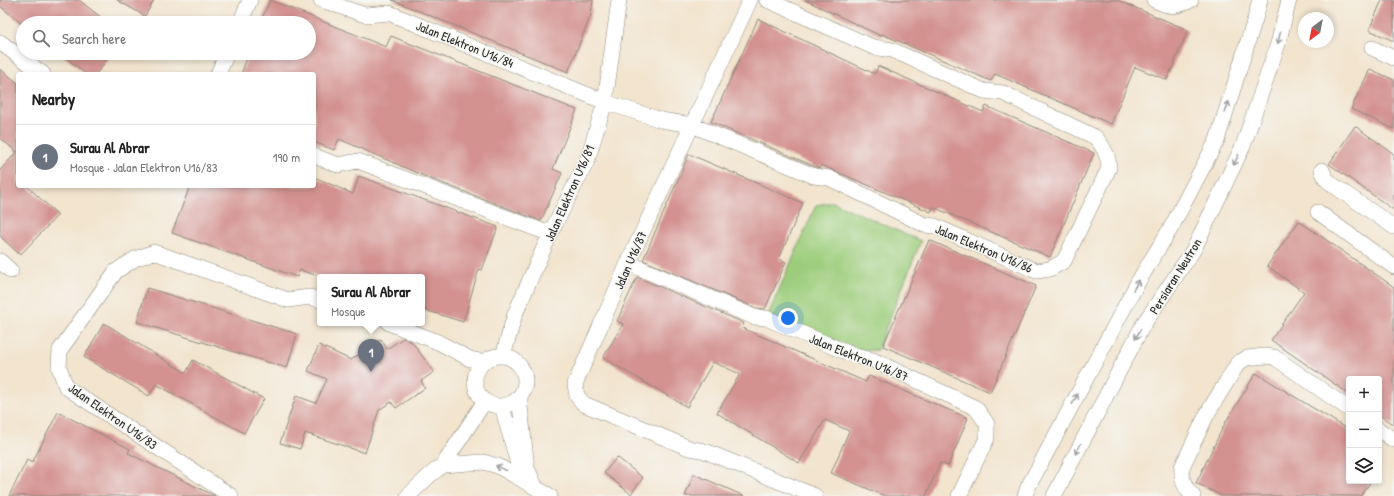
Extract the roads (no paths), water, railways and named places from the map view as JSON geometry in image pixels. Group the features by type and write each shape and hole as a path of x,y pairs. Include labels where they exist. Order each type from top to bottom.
{"street":[{"path":"243,16 250,0"},
{"name":"Jalan Elektron U16/84","path":"321,0 365,15 389,13 605,102"},
{"name":"Jalan Elektron U16/81","path":"503,356 515,314 550,234 587,161 605,102 619,0"},
{"path":"692,125 750,0"},
{"name":"Jalan Elektron U16/86","path":"605,102 661,120 692,125 814,176 829,178 925,225 935,226 1036,271 1050,269 1064,261 1110,168 1109,159 1103,145 1095,137 1003,93 984,91 892,50 873,47 767,0"},
{"path":"1154,0 1168,6 1176,6 1192,0"},
{"name":"Persiaran Neutron","path":"1025,496 1028,487 1138,282 1172,226 1217,140 1260,0"},
{"name":"Persiaran Neutron","path":"1054,496 1143,325 1194,248 1243,146 1278,44 1289,0"},
{"path":"0,42 16,54"},
{"path":"1372,48 1394,58"},
{"path":"24,60 40,72"},
{"path":"219,72 224,60"},
{"name":"Jalan U16/87","path":"692,125 628,263 575,384 577,396 584,404 689,448 705,451 809,495"},
{"path":"316,157 338,165 358,162 550,234"},
{"path":"1322,170 1326,179 1333,185 1394,226"},
{"path":"1318,212 1394,267"},
{"name":"Jalan Elektron U16/83","path":"231,496 66,387 59,367 60,350 116,271 135,259 154,252 288,300 310,297 317,299"},
{"name":"Jalan Elektron U16/87","path":"628,263 754,317 766,318 855,356 873,360 976,408 987,424 987,438 959,496"},
{"path":"397,326 438,342 470,359 484,362"},
{"path":"503,356 510,358 517,363 524,376 525,383 523,391 514,402 502,406 496,406 485,401 480,396 476,389 475,381 479,367 484,362 490,358 503,356"},
{"path":"1193,496 1184,484 1182,467 1207,414 1238,363 1248,358 1257,356 1274,357 1346,407"},
{"path":"519,397 527,468 535,486"},
{"path":"408,496 442,465 485,401"},
{"path":"502,406 518,468 535,486"},
{"path":"1382,432 1394,440"},
{"path":"442,465 483,462 498,466 550,496"}],"place":[{"name":"Surau Al Abrar","path":"371,372"}]}
